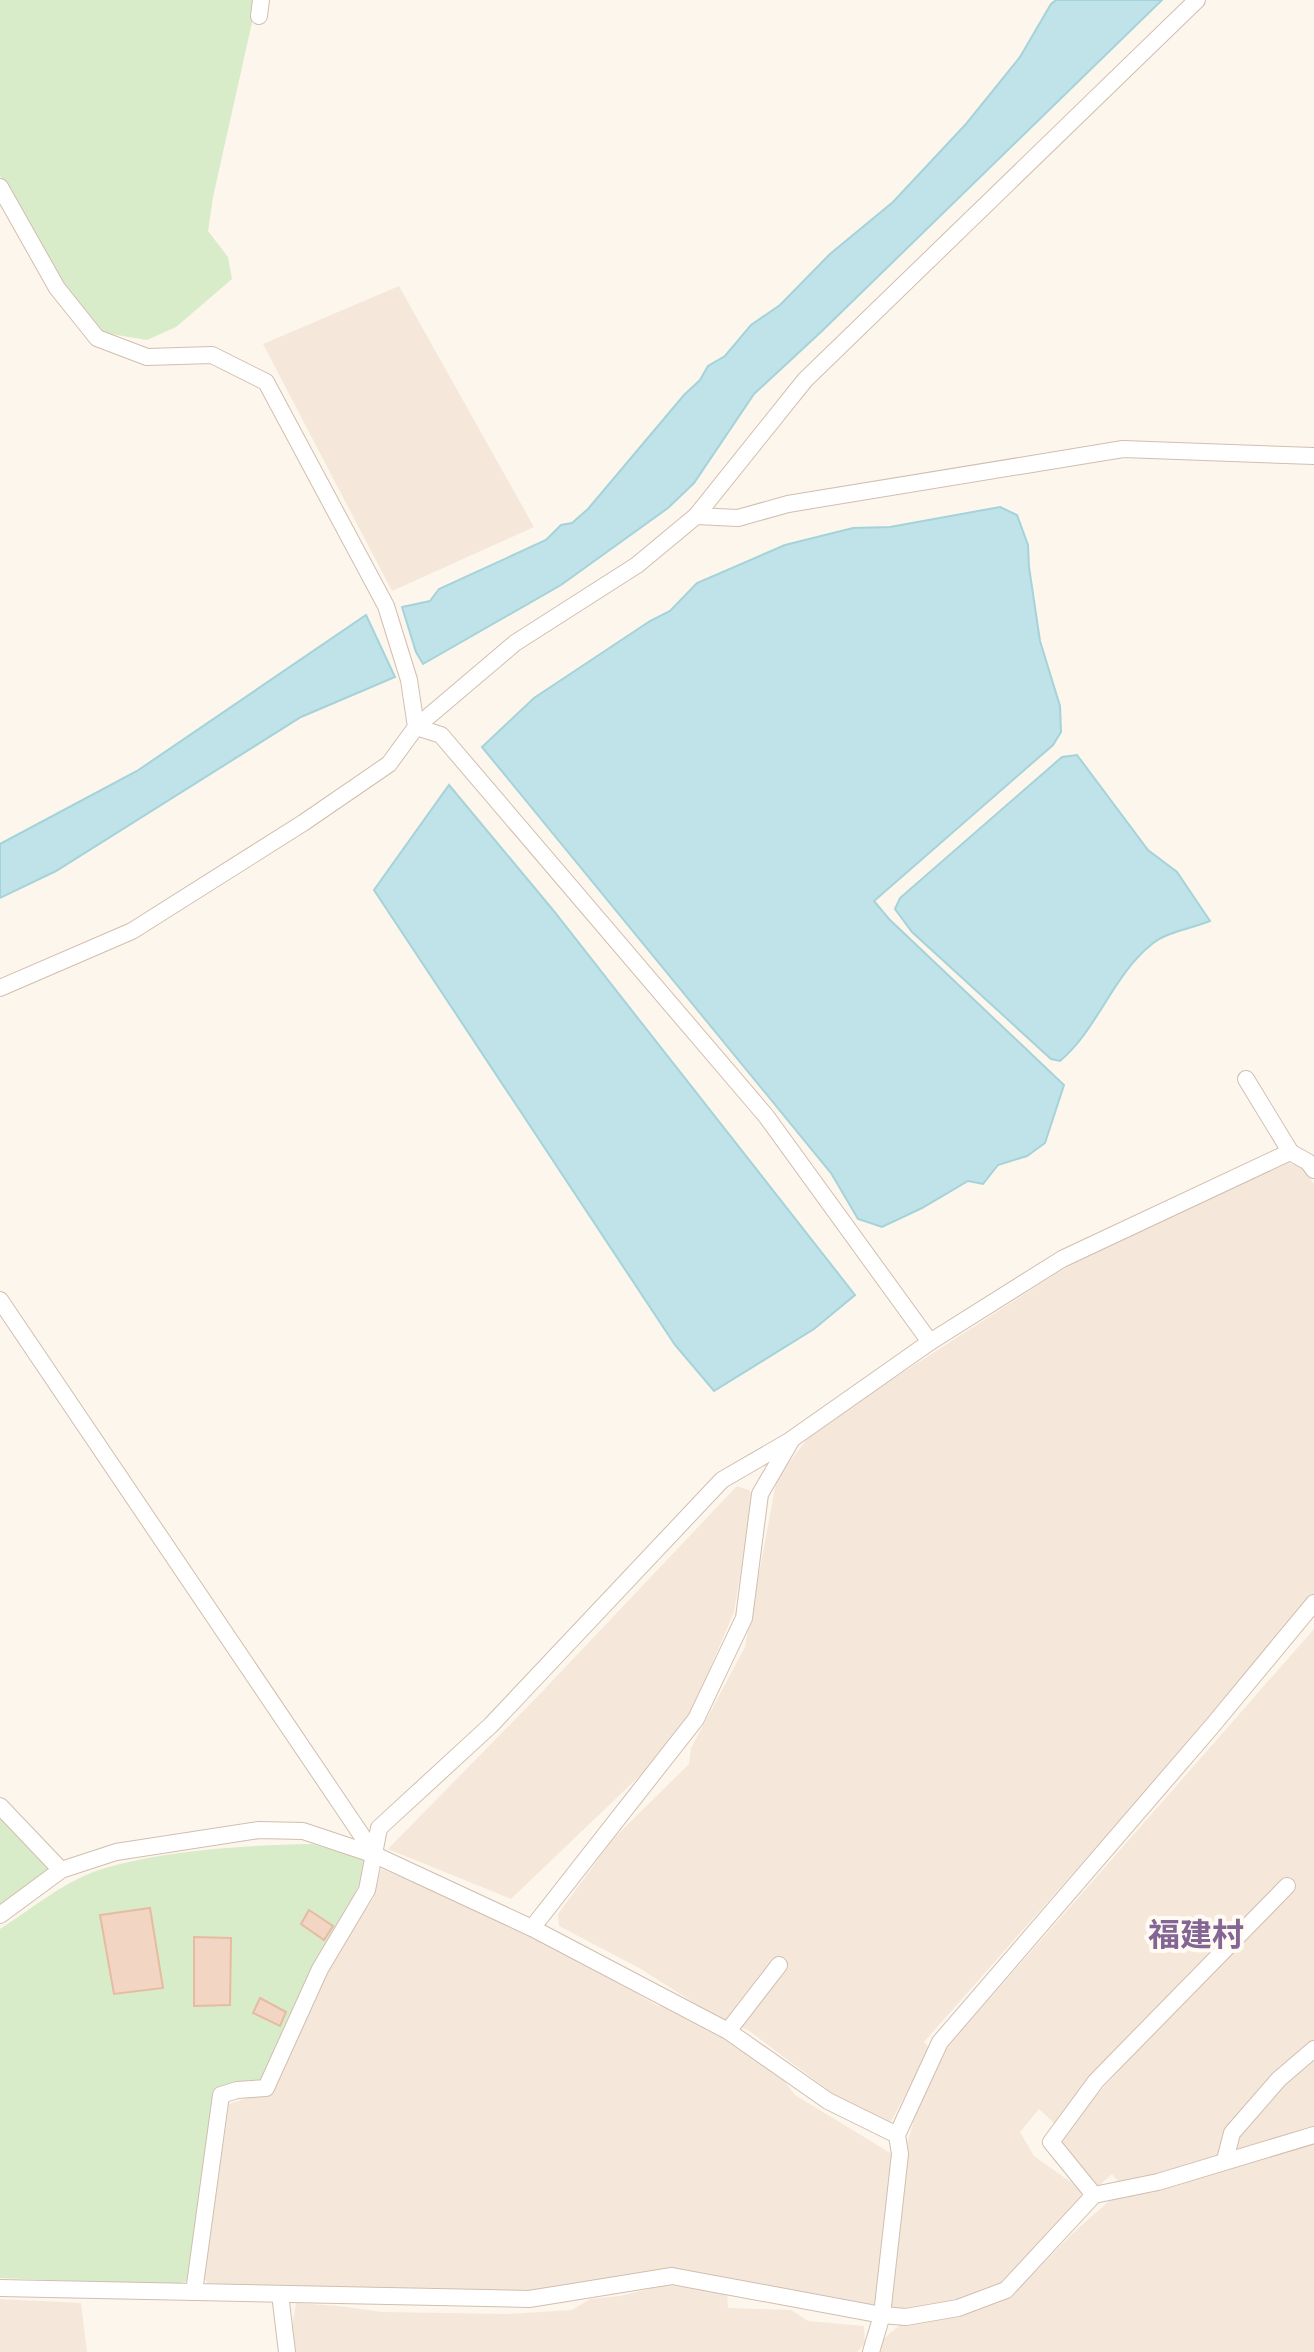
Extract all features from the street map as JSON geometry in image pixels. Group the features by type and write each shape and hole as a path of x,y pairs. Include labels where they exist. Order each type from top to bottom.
{"street":[{"path":"0,988 132,931 303,823 389,764 416,727 515,643 637,565 696,516 805,380 1197,0"},
{"path":"0,187 57,288 97,338 147,357 212,355 266,382 386,606 409,680 416,727"},
{"path":"696,516 738,518 788,504 1123,449 1313,456"},
{"path":"416,727 441,735 766,1116 930,1342"},
{"path":"1246,1079 1291,1153 1308,1162 1314,1170"},
{"path":"194,2292 221,2095 237,2090 266,2088 320,1969 367,1890 379,1828 491,1725 722,1480 792,1439 930,1342 1062,1259 1291,1153"},
{"path":"0,1300 375,1855"},
{"path":"532,1928 696,1719 744,1618 760,1494 792,1439"},
{"path":"871,2352 882,2315 900,2154 897,2135 940,2042 1314,1603"},
{"path":"0,1806 61,1870"},
{"path":"0,1915 61,1870 116,1852 259,1830 303,1831 375,1855 532,1928 728,2031 828,2101 897,2135"},
{"path":"1094,2195 1051,2142 1096,2081 1287,1886"},
{"path":"728,2031 779,1965"},
{"path":"1225,2160 1232,2133 1279,2079 1314,2049"},
{"path":"0,2288 529,2299 672,2276 906,2317 958,2308 1006,2290 1094,2195 1158,2182 1314,2135"},
{"path":"280,2294 287,2352"}],"shaded area":[{"path":"399,286 534,527 392,591 263,344"},
{"path":"1288,1163 1302,1167 1314,1184 1314,1593 1302,1614 924,2042 930,2048 885,2133 748,2030 727,2024 641,1969 559,1926 558,1914 613,1839 689,1764 691,1748 745,1647 777,1478 807,1439 885,1384 1079,1259"},
{"path":"737,1486 749,1490 753,1499 734,1612 691,1713 653,1763 511,1899 388,1849 539,1695"},
{"path":"1314,1629 1314,2352 878,2352 880,2342 901,2324 924,2322 981,2308 1015,2292 1075,2231 1115,2196 1119,2198 1127,2192 1112,2174 1094,2190 1057,2145 1063,2130 1119,2071 1111,2063 1057,2126 1039,2109 1020,2132 1034,2156 1082,2190 1081,2197 999,2285 957,2301 902,2312 890,2308 905,2151 916,2113 948,2046"},
{"path":"381,1869 491,1912 537,1934 658,2006 667,2003 697,2017 779,2074 795,2095 892,2154 881,2297 874,2312 673,2274 528,2297 211,2288 204,2278 229,2104 268,2091 322,1977 374,1897"},
{"path":"666,2285 727,2292 728,2308 791,2310 808,2321 864,2326 865,2343 857,2352 292,2352 291,2333 296,2303 382,2312 508,2314 572,2310 590,2299 620,2296"},
{"path":"0,2299 81,2303 87,2352 0,2352"}],"green space":[{"path":"0,0 257,0 208,231 228,257 232,279 176,327 147,340 99,332 60,284 0,176"},
{"path":"0,1816 50,1871 0,1909"},
{"path":"312,1844 370,1861 265,2086 219,2094 194,2273 187,2281 175,2285 0,2278 0,1929 64,1887 105,1868 207,1850"}],"water":[{"path":"1056,0 1162,0 754,394 694,483 668,508 561,585 423,664 416,652 402,607 430,601 439,589 546,540 561,525 572,523 588,509 700,380 708,366 725,356 751,325 780,305 830,254 893,202 966,124 1020,57"},
{"path":"1000,507 1017,515 1028,545 1040,641 1060,706 1061,732 1053,745 874,901 889,919 1064,1085 1045,1143 1027,1156 998,1165 983,1184 968,1181 882,1227 858,1219 831,1173 482,747 534,698 670,611 697,583 785,545 853,528 890,527"},
{"path":"366,615 395,677 301,717 56,871 0,898 0,844 137,771"},
{"path":"1077,755 1148,850 1177,872 1210,921 1165,936 1138,957 1085,1034 1060,1061 1051,1059 912,932 895,909 900,898 1062,757"},
{"path":"449,785 553,910 855,1295 814,1329 714,1391 675,1345 374,890"}],"building":[{"path":"150,1908 163,1988 114,1994 100,1915"},
{"path":"309,1910 333,1926 324,1940 301,1924"},
{"path":"194,1937 231,1938 230,2005 194,2006"},
{"path":"260,1998 286,2012 280,2026 253,2013"}],"district":[{"name":"福建村","path":"1196,1936"}]}
